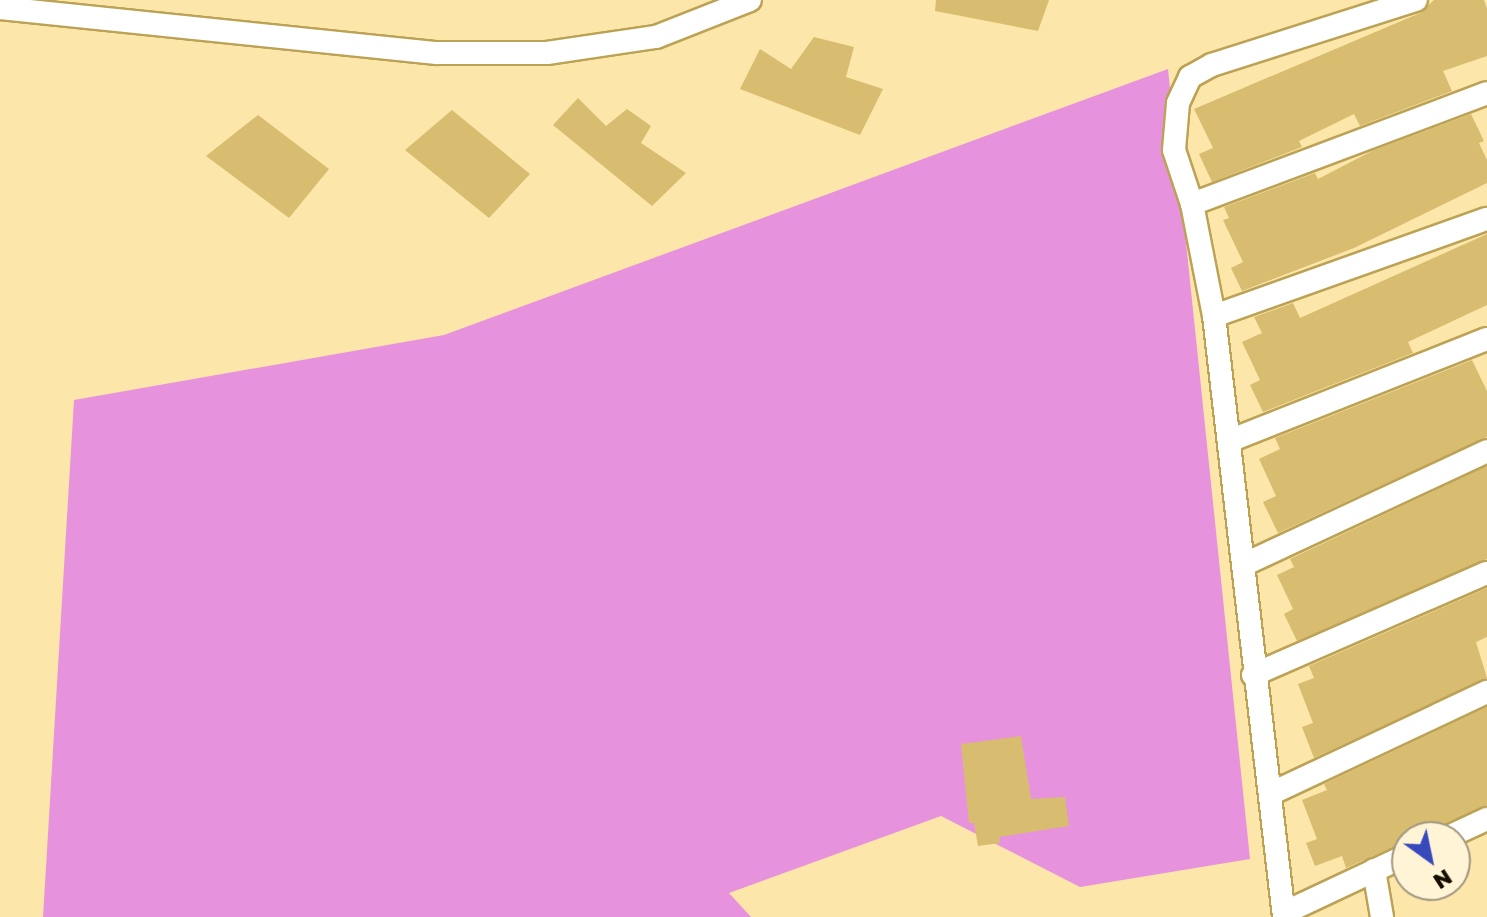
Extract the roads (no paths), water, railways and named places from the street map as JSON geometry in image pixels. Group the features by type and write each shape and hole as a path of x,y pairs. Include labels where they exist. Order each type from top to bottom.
{"street":[{"path":"0,8 437,53 547,53 656,37 750,0"},
{"path":"1391,862 1284,915 1253,675 1214,316 1192,204 1174,150 1178,103 1190,77 1416,0"},
{"path":"1192,204 1487,93"},
{"path":"1214,316 1487,219"},
{"path":"1229,441 1487,339"},
{"path":"1243,565 1487,451"},
{"path":"1253,675 1487,573"},
{"path":"1270,794 1487,692"},
{"path":"1374,870 1382,917"}]}
